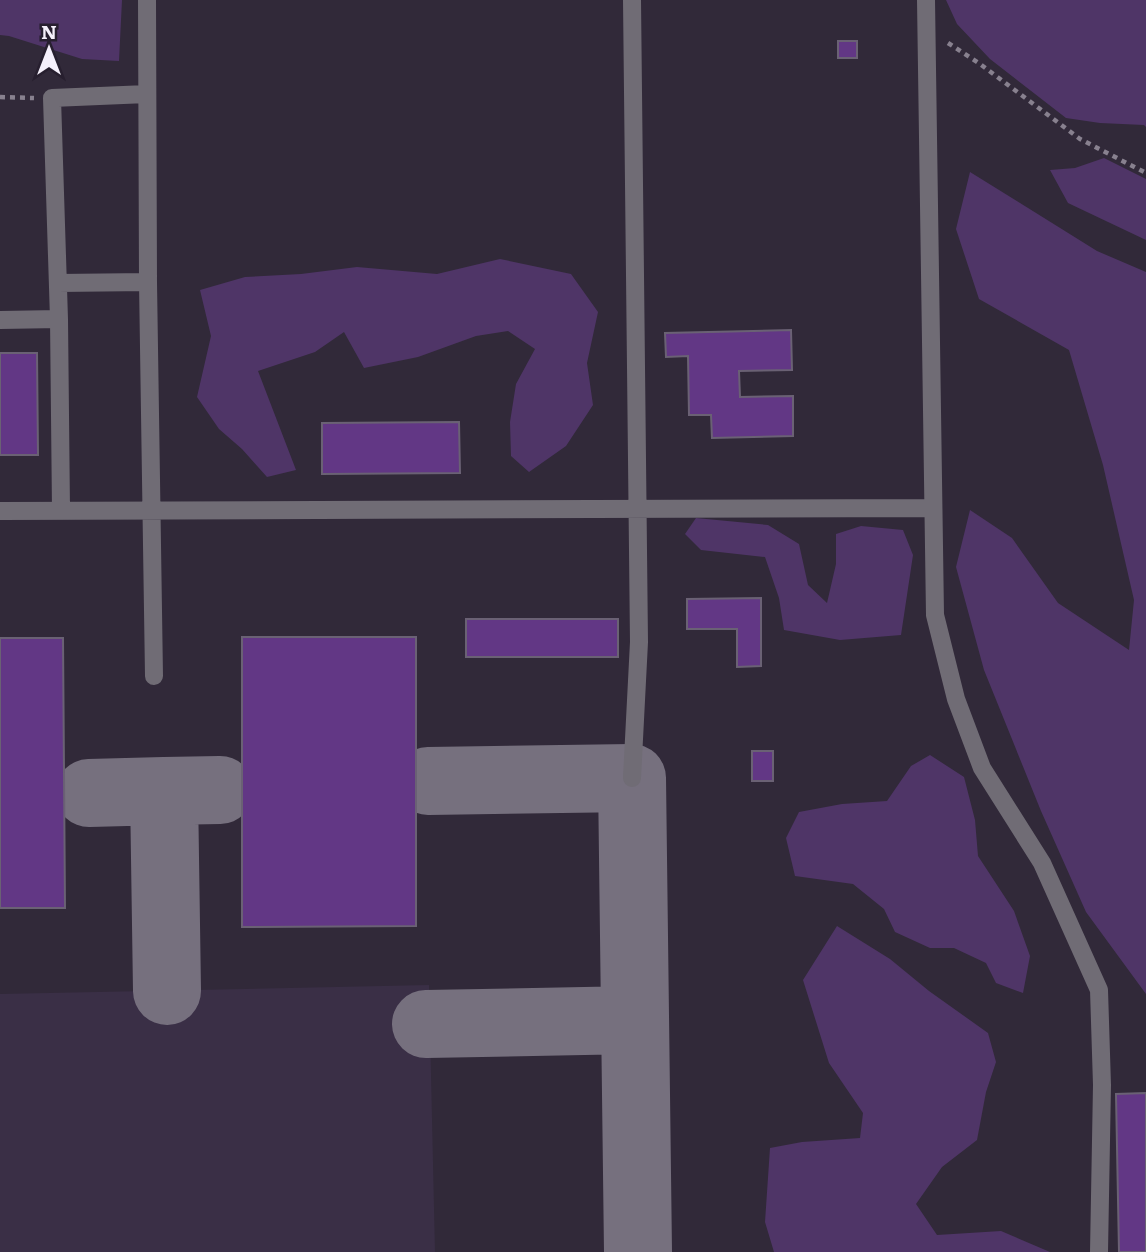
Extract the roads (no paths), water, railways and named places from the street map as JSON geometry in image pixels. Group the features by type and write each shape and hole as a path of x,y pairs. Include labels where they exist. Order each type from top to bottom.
{"street":[{"path":"148,0 148,282 154,676"},
{"path":"632,0 639,642 632,778"},
{"path":"926,0 935,615 956,699 982,768 1042,863 1099,990 1102,1085 1099,1252"},
{"path":"61,510 59,319 52,98 147,94"},
{"path":"58,283 148,282"},
{"path":"0,320 59,319"},
{"path":"0,511 933,508"}]}
